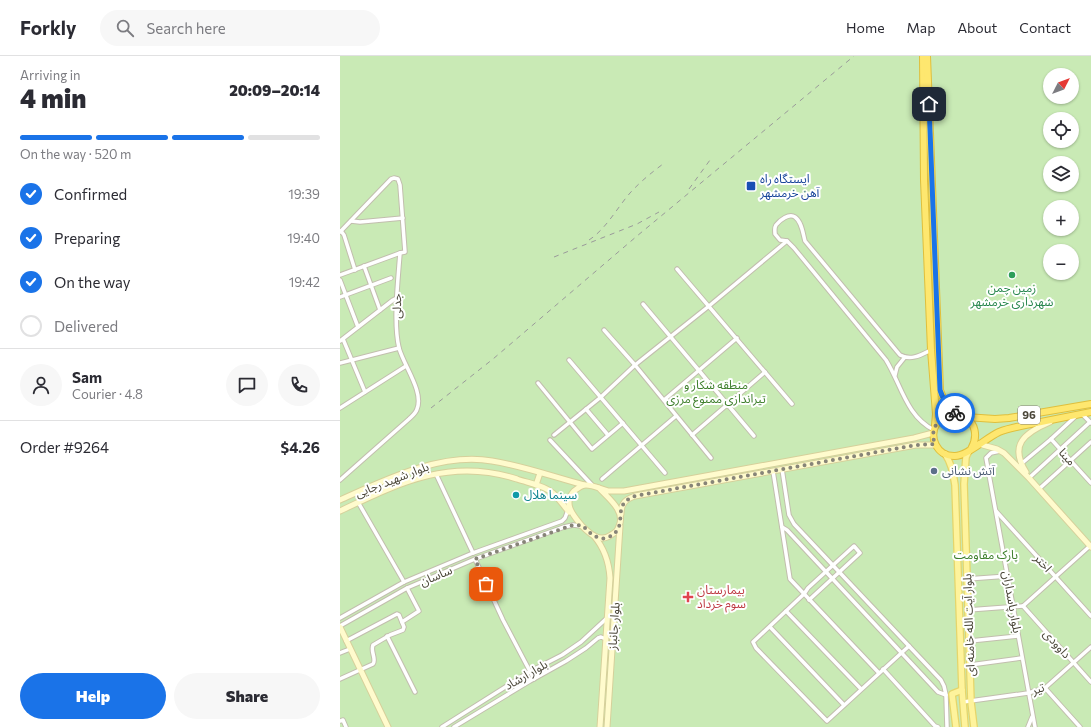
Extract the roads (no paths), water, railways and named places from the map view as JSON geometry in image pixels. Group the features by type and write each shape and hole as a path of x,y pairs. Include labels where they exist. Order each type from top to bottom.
{"highway":[{"path":"923,56 924,180 931,350 936,414 934,429 935,444 945,454"},
{"path":"927,56 940,390 941,395 949,406 963,415 974,426 976,438 970,450"},
{"name":"96","path":"934,429 943,416 949,414 995,419 1091,404"},
{"name":"96","path":"945,454 950,456 960,456 1001,431 1091,412"}],"main road":[{"path":"1029,478 1021,464 1018,454 1019,447 1024,437 1035,428 1058,419"},
{"path":"934,429 914,438 624,491 608,490 585,485 580,486 569,500 569,506 573,516 593,536 598,538 608,537 617,530 620,525 621,508 624,503 628,498 635,496 916,445 935,444"},
{"path":"978,444 990,446 1000,451 1029,478 1091,546"},
{"name":"بلوار آیت الله خامنه ای","path":"970,450 965,463 964,484 971,702 974,727"},
{"name":"بلوار آیت الله خامنه ای","path":"945,454 953,470 955,485 962,690 965,727"},
{"name":"بلوار شهید رجایی","path":"340,500 424,466 468,460 490,460 509,464 585,485"},
{"path":"763,466 764,473"},
{"name":"بلوار شهید رجایی","path":"340,511 407,481 425,475 467,471 506,475 536,486 552,493 573,516"},
{"path":"536,486 540,473"},
{"path":"599,488 619,511 621,516"},
{"name":"بلوار جانباز","path":"607,727 620,525"},
{"name":"بلوار جانباز","path":"593,536 602,548 609,568 610,578 600,727"},
{"path":"340,626 388,727"},
{"path":"956,727 952,694 962,690"}],"street":[{"name":"جدلی","path":"340,231 391,179 398,179 400,185 405,252 400,253 397,298 397,332 399,348 416,387 419,400 417,410 395,433 340,480"},
{"path":"931,350 914,357 905,357 900,355 805,240 800,224 795,217 786,217 776,225 774,234 780,240 787,241 794,248 886,360 904,397 917,417 921,422 934,429"},
{"path":"351,221 360,222 403,218"},
{"path":"340,231 344,236 355,270"},
{"path":"554,435 601,397 635,365 787,241"},
{"path":"340,275 400,253"},
{"path":"364,266 380,310"},
{"path":"677,269 792,404"},
{"path":"340,297 391,278"},
{"path":"340,280 358,327"},
{"path":"365,392 342,340 392,300 397,298"},
{"path":"643,304 754,436"},
{"path":"604,330 635,365 711,458"},
{"path":"664,400 737,338"},
{"path":"340,363 399,348"},
{"path":"895,376 897,367 905,357"},
{"path":"569,360 665,473"},
{"path":"340,408 406,366"},
{"path":"692,435 765,372"},
{"path":"538,383 592,449 623,423"},
{"path":"586,409 608,435"},
{"path":"1029,478 1090,423 1080,415"},
{"name":"مینا","path":"1080,415 1051,439 1091,483"},
{"path":"602,479 676,416"},
{"path":"1021,464 1051,439"},
{"path":"550,440 593,486"},
{"path":"1039,489 1091,442"},
{"name":"بلوار پاسداران","path":"1000,451 991,453 986,458 1035,727"},
{"path":"782,470 788,515 794,524 941,680 946,695 947,727"},
{"path":"774,471 790,579 879,673"},
{"path":"436,474 473,553"},
{"path":"776,486 784,485"},
{"path":"358,502 404,582"},
{"name":"ساسان","path":"340,618 404,582 473,553 562,521 568,510"},
{"name":"اختر","path":"995,510 1091,616"},
{"path":"787,530 794,524"},
{"name":"ساسان","path":"340,626 407,588 475,559 564,527 573,525 583,526"},
{"path":"782,527 787,530 833,578 938,692 946,695"},
{"path":"809,600 860,553 854,546 808,588 804,594 753,642 756,648 827,722 909,646"},
{"path":"968,610 1023,606 1091,546"},
{"path":"475,559 503,620 534,679"},
{"path":"967,579 1008,576"},
{"path":"402,622 420,611 407,588"},
{"name":"داوودی","path":"1023,606 1091,682"},
{"path":"786,611 861,690"},
{"path":"869,617 875,611"},
{"path":"340,679 374,662 372,647 387,636 403,630 404,627 399,615 397,614 346,641"},
{"name":"بلوار ارشاد","path":"442,727 529,672 562,655 581,642 607,618"},
{"path":"770,627 844,705"},
{"path":"387,636 415,692"},
{"path":"970,641 1018,636"},
{"name":"بلوار ارشاد","path":"454,727 566,661 598,638 601,637 606,639"},
{"name":"تیر","path":"963,702 1028,693 1046,688 1091,647"},
{"path":"340,653 350,649"},
{"path":"970,665 1022,658"},
{"path":"884,669 935,726 938,727"},
{"path":"1046,688 1080,727"},
{"name":"بلوار پاسداران","path":"1028,727 1032,716"},
{"path":"340,721 343,720 346,727"}],"railway":[{"path":"431,408 493,359 637,236 854,56"},
{"path":"689,189 710,160"},
{"path":"589,240 601,230 634,189 663,164"},
{"path":"554,257 637,224 659,212"}],"place":[{"name":"ایستگاه راه آهن خرمشهر","path":"751,186"},
{"name":"زمین چمن شهرداری خرمشهر","path":"1012,275"},
{"name":"آتش نشانی","path":"934,471"},
{"name":"سینما هلال","path":"516,495"},
{"name":"بیمارستان سوم خرداد","path":"688,597"}],"park label":[{"name":"منطقه شکار و تیراندازی ممنوع مرزی","path":"716,392"},
{"name":"پارک مقاومت","path":"986,555"}]}
